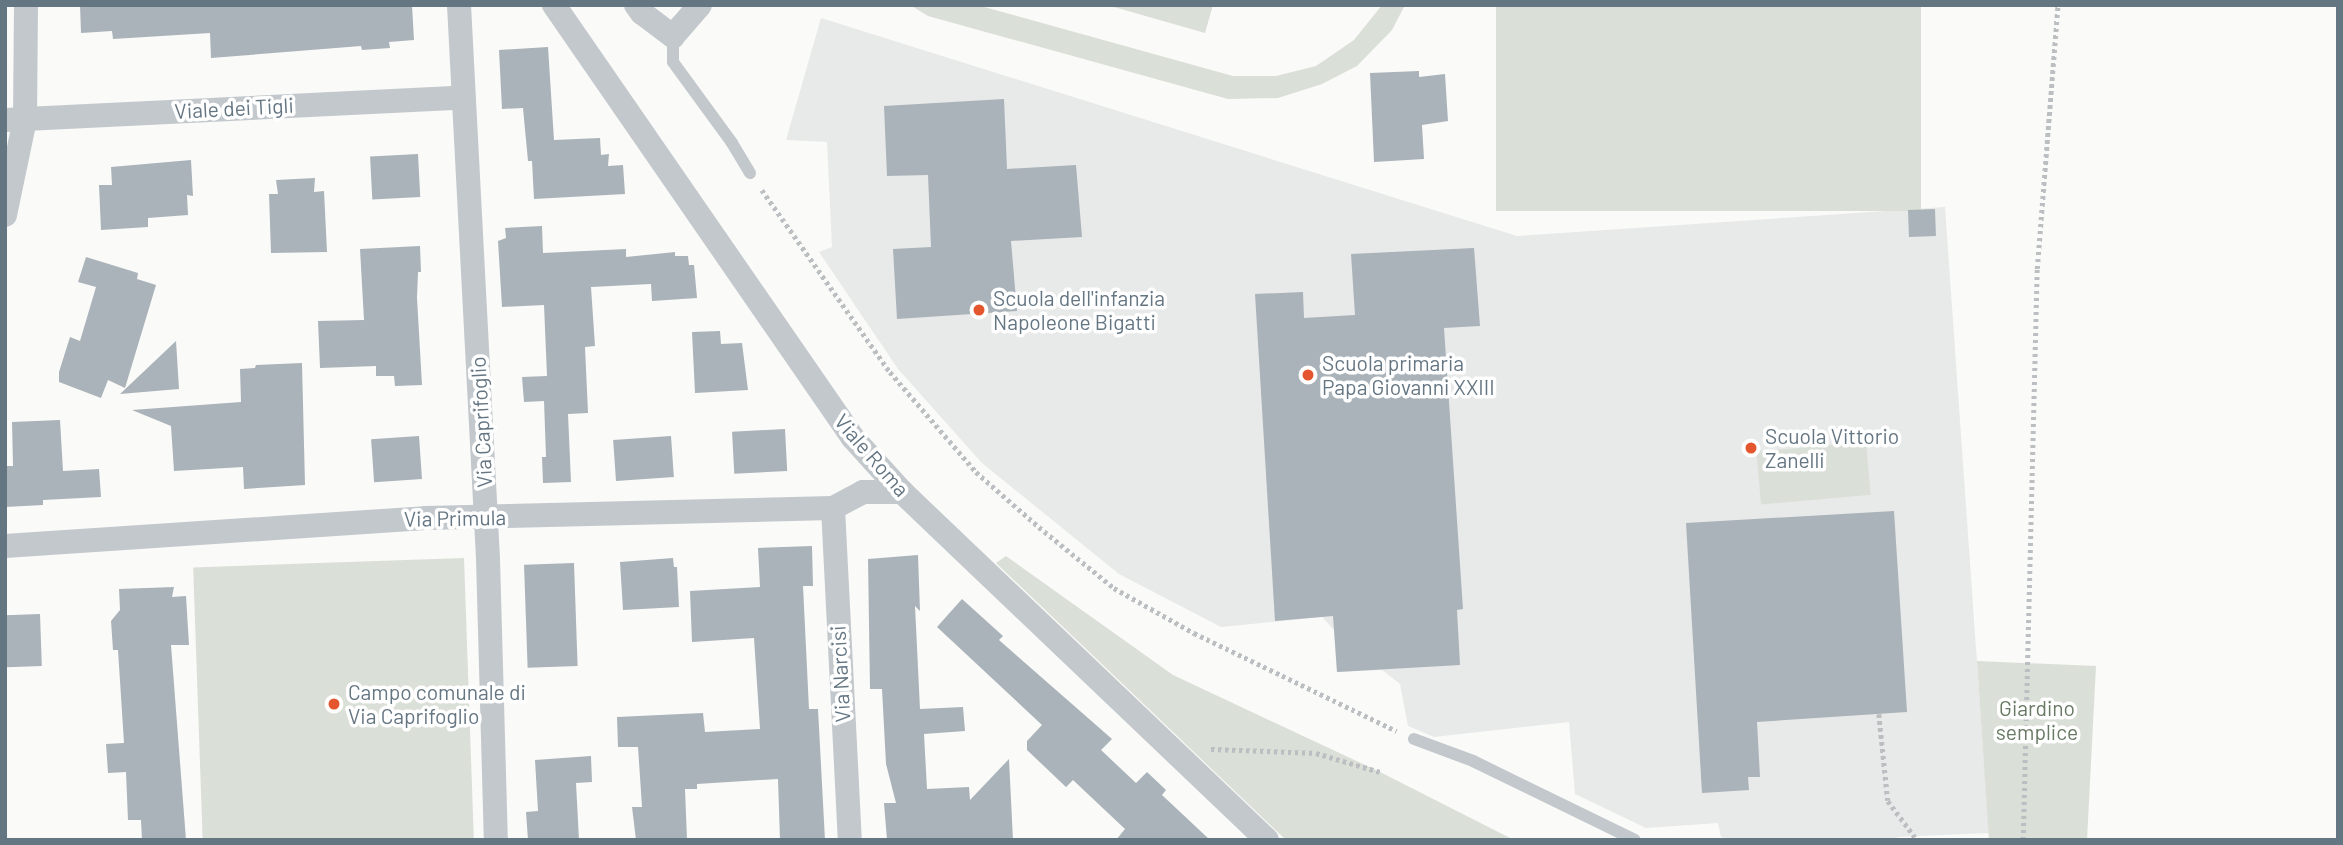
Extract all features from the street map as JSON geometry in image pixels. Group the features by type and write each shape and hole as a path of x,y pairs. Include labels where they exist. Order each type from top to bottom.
{"street":[{"path":"5,215 26,5"},
{"name":"Via Caprifoglio","path":"458,5 486,517 496,840"},
{"name":"Viale Roma","path":"554,5 853,438 902,492 1267,840"},
{"path":"636,5 642,13 673,36 700,5"},
{"name":"Viale dei Tigli","path":"15,120 463,98"},
{"name":"Via Primula","path":"5,546 425,518 833,508 863,492 902,492"},
{"name":"Via Narcisi","path":"833,508 850,840"}],"lane":[{"path":"673,36 673,62 732,143 750,173"},
{"path":"1414,739 1472,761 1635,840"}],"path":[{"path":"2023,840 2037,269 2058,5"},
{"path":"750,173 890,372 976,472 1039,527 1114,588 1171,620 1414,739"},
{"path":"1879,714 1888,802 1915,837"},
{"path":"1183,762 1191,748 1316,753 1380,772"}],"shaded area":[{"path":"821,18 1517,236 1945,207 1989,833 1897,837 1897,840 1730,840 1721,837 1718,823 1646,828 1575,794 1569,722 1434,737 1408,726 1400,684 1382,670 1337,672 1334,630 1322,617 1221,627 1119,574 982,463 898,369 819,252 832,247 827,142 786,140"}],"green space":[{"path":"910,5 977,5 1233,76 1276,76 1316,66 1354,40 1382,5 1405,5 1392,30 1357,66 1322,84 1278,98 1228,99 928,16"},
{"path":"1107,5 1213,5 1205,33"},
{"path":"1496,5 1921,5 1921,211 1496,211"},
{"path":"1866,442 1871,495 1761,504 1756,452"},
{"path":"1006,556 1173,675 1380,772 1514,840 1286,840 996,563"},
{"name":"Campo comunale di Via Caprifoglio","path":"464,558 474,840 203,840 193,567"},
{"name":"Giardino semplice","path":"1977,661 2096,666 2087,840 1989,840"}],"building":[{"path":"80,5 412,5 414,40 389,42 390,48 362,50 361,46 211,58 210,33 113,39 112,31 81,33"},
{"path":"548,47 554,140 600,138 601,155 609,154 608,166 623,165 625,194 534,199 532,161 528,161 523,108 502,109 499,50"},
{"path":"1419,71 1419,77 1445,74 1448,121 1422,125 1424,159 1374,162 1370,73"},
{"path":"1004,99 1007,169 1076,165 1082,237 1011,241 1017,311 897,319 893,249 931,247 928,175 887,176 884,106"},
{"path":"418,154 420,197 372,199 370,157"},
{"path":"191,160 193,196 187,195 188,215 148,218 148,227 101,230 99,185 112,185 111,167"},
{"path":"315,178 314,192 324,191 327,252 271,253 269,194 278,194 276,180"},
{"path":"1935,209 1936,236 1909,237 1908,210"},
{"path":"542,226 543,253 626,249 626,257 675,252 675,256 688,256 689,265 694,265 697,298 652,301 651,284 591,287 595,346 585,347 588,413 568,414 571,482 543,483 542,457 546,457 544,401 524,402 522,377 547,376 544,305 502,307 498,241 506,238 505,228"},
{"path":"420,246 421,272 418,272 417,298 422,385 395,386 394,376 376,376 376,366 320,368 318,321 364,320 360,249"},
{"path":"1474,248 1480,326 1444,328 1463,609 1457,610 1460,665 1337,672 1333,616 1275,621 1255,294 1303,292 1304,318 1355,315 1351,254"},
{"path":"86,257 138,273 137,279 156,285 125,388 108,380 101,398 59,382 59,372 70,337 80,341 96,287 78,282"},
{"path":"720,331 721,344 742,343 748,390 695,393 692,332"},
{"path":"176,341 179,389 120,394"},
{"path":"302,363 305,485 244,489 243,467 174,471 171,426 132,410 241,402 240,369 255,368 256,365"},
{"path":"60,420 63,471 99,469 101,497 43,500 43,505 5,507 5,466 13,466 12,422"},
{"path":"785,429 787,471 734,474 732,432"},
{"path":"419,436 422,479 374,482 371,439"},
{"path":"671,436 674,477 616,481 613,440"},
{"path":"1894,511 1907,712 1757,722 1760,777 1748,777 1749,790 1702,793 1686,523"},
{"path":"812,546 813,586 803,586 809,709 818,709 825,840 780,840 778,779 697,784 697,789 685,789 687,840 636,840 632,807 642,807 638,747 618,747 617,717 703,713 705,732 760,729 754,638 692,642 690,591 760,587 758,548"},
{"path":"918,555 920,611 915,606 920,709 963,707 965,731 924,734 927,789 969,787 970,800 1009,759 1013,840 887,840 884,803 896,803 886,764 882,689 870,689 868,559"},
{"path":"673,558 674,567 677,567 679,607 623,610 620,562"},
{"path":"574,563 578,666 528,668 524,565"},
{"path":"174,587 172,597 186,596 189,645 171,645 186,840 142,840 141,820 128,820 126,772 108,773 106,744 124,743 118,650 113,650 111,621 120,610 119,589"},
{"path":"962,599 1003,636 999,640 1112,739 1101,750 1136,783 1147,772 1166,790 1162,795 1210,840 1116,840 1125,829 1073,780 1066,787 1027,750 1027,741 1042,725 937,627"},
{"path":"40,614 42,666 7,667 5,615"},
{"path":"591,756 592,782 576,783 579,840 528,840 526,812 538,811 535,760"}],"place":[{"name":"Scuola dell'infanzia Napoleone Bigatti","path":"979,310"},
{"name":"Scuola primaria Papa Giovanni XXIII","path":"1308,375"},
{"name":"Scuola Vittorio Zanelli","path":"1751,448"},
{"name":"Campo comunale di Via Caprifoglio","path":"334,704"}]}
